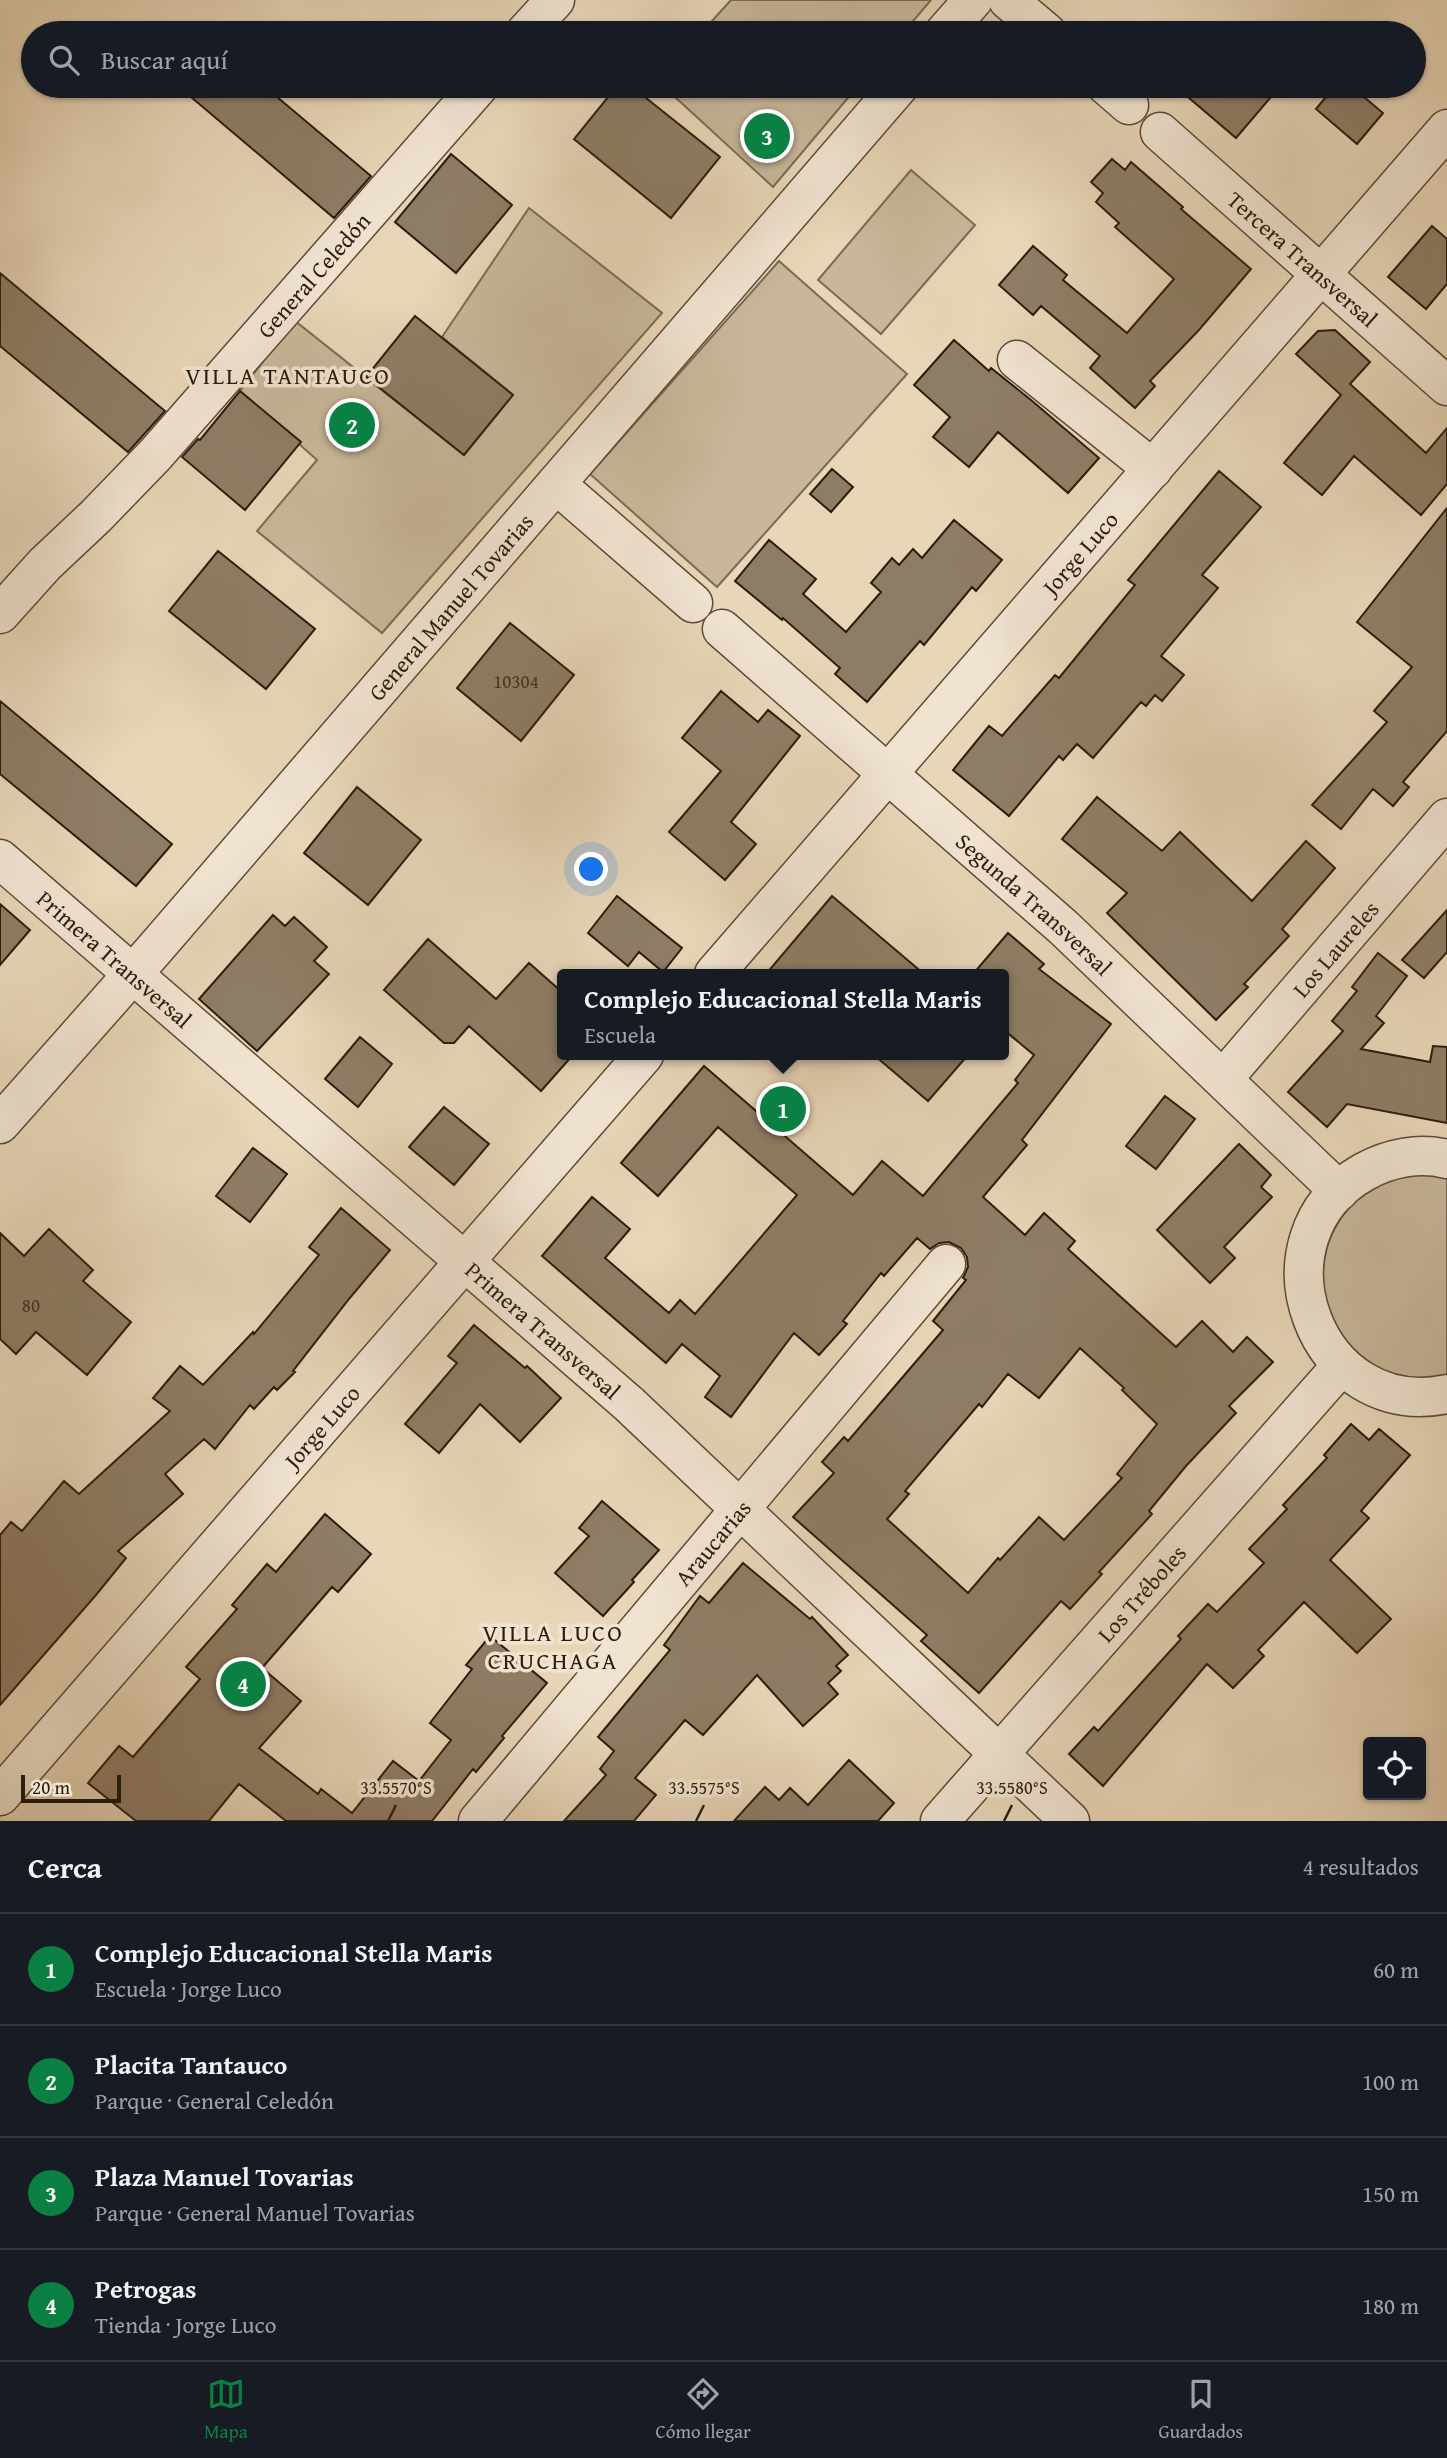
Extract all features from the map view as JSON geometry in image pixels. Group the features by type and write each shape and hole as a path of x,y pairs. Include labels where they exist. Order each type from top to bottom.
{"street":[{"path":"536,21 555,0"},
{"path":"955,21 973,0"},
{"path":"1008,0 1032,21"},
{"name":"General Celedón","path":"0,614 45,564 155,455 468,98"},
{"name":"General Manuel Tovarias","path":"0,1124 132,975 889,98"},
{"name":"Jorge Luco","path":"718,969 1447,130"},
{"name":"Tercera Transversal","path":"1160,132 1447,386"},
{"path":"1017,360 1153,469"},
{"path":"556,484 693,603"},
{"name":"Segunda Transversal","path":"722,629 1063,927 1339,1191"},
{"name":"Los Laureles","path":"1223,1079 1447,818"},
{"name":"Primera Transversal","path":"0,859 629,1404 1070,1821"},
{"name":"Jorge Luco","path":"0,1796 640,1060"},
{"path":"1447,1159 1419,1156 1397,1159 1356,1177 1339,1191 1316,1222 1309,1240 1304,1279 1310,1317 1329,1351 1358,1377 1396,1393 1417,1396 1447,1394"},
{"name":"Araucarias","path":"478,1821 946,1264"},
{"name":"Los Tréboles","path":"940,1821 1342,1364"}],"shaded area":[{"path":"731,0 931,0 913,21 712,21"},
{"path":"676,98 848,98 773,187"},
{"path":"911,170 975,225 881,334 818,280"},
{"path":"529,208 662,313 382,633 257,531 317,460 240,391 295,321 464,455 512,394 442,337"},
{"path":"779,261 907,374 717,587 590,474"},
{"path":"1433,1173 1447,1176 1447,1377 1415,1379 1384,1371 1358,1355 1339,1333 1327,1307 1323,1279 1326,1250 1338,1223 1359,1198 1378,1184 1395,1177"}],"building":[{"path":"192,98 278,98 371,176 334,218"},
{"path":"607,98 646,98 720,157 671,218 574,139"},
{"path":"1189,98 1270,98 1236,138"},
{"path":"1325,98 1365,98 1383,113 1357,144 1316,109"},
{"path":"451,154 512,205 456,273 395,222"},
{"path":"1112,159 1125,170 1131,162 1251,269 1198,331 1150,381 1155,386 1135,408 1090,368 1100,356 1041,306 1033,315 999,285 1033,246 1067,275 1063,280 1127,333 1174,279 1115,227 1119,223 1096,202 1103,193 1091,182"},
{"path":"1432,226 1447,239 1447,284 1426,309 1388,277"},
{"path":"0,273 165,411 128,452 0,346"},
{"path":"415,316 513,395 464,455 366,377"},
{"path":"1335,330 1370,362 1350,384 1426,453 1447,428 1447,484 1421,515 1354,456 1322,495 1284,463 1341,395 1296,354 1318,331"},
{"path":"954,340 1099,458 1068,493 998,432 969,467 933,437 950,417 914,385"},
{"path":"240,391 301,442 245,510 182,457 198,439 200,440"},
{"path":"832,469 853,487 831,512 810,494"},
{"path":"1219,471 1261,507 1202,575 1218,588 1161,656 1184,675 1162,701 1155,695 1146,706 1141,702 1093,758 1077,744 1063,760 1059,756 1009,816 953,770 989,726 1002,736 1055,675 1059,678 1135,585 1128,580"},
{"path":"1447,508 1447,731 1403,782 1409,787 1393,806 1373,789 1341,829 1312,805 1387,722 1374,711 1412,667 1357,622"},
{"path":"954,520 1002,560 976,591 972,587 924,645 920,641 867,702 835,674 840,668 783,618 782,620 735,581 769,540 816,579 803,594 846,632 881,592 871,583 892,558 899,565 913,549 922,558"},
{"path":"218,551 315,629 266,689 169,611"},
{"path":"510,623 574,675 521,741 457,688"},
{"path":"721,691 758,722 768,710 800,736 731,822 756,844 725,880 669,832 721,771 682,738"},
{"path":"0,701 172,844 136,886 0,774"},
{"path":"357,787 421,840 368,905 304,853"},
{"path":"1097,797 1162,851 1180,832 1252,901 1306,841 1335,868 1282,929 1289,936 1244,984 1248,987 1216,1020 1107,913 1127,893 1062,839"},
{"path":"617,896 682,948 665,969 659,969 639,952 628,966 588,933"},
{"path":"832,896 918,969 770,969"},
{"path":"0,904 30,930 0,965"},
{"path":"1447,910 1447,952 1424,978 1402,960"},
{"path":"273,915 285,926 294,917 327,947 314,961 329,974 257,1051 199,999"},
{"path":"1008,933 1044,964 1039,969 1111,1024 1022,1140 1027,1145 983,1197 1025,1235 1044,1213 1075,1241 1068,1249 1176,1347 1202,1321 1233,1352 1247,1337 1273,1362 1229,1406 1236,1413 1186,1466 1149,1511 1152,1514 1099,1572 1102,1574 1070,1609 1061,1601 979,1693 921,1641 927,1635 793,1517 834,1473 822,1462 844,1437 848,1441 943,1330 933,1321 966,1280 963,1278 968,1267 967,1257 961,1248 949,1242 939,1243 930,1249 917,1238 884,1276 881,1273 843,1321 847,1324 819,1355 794,1333 731,1417 705,1397 720,1376 682,1344 666,1363 542,1256 592,1197 630,1229 605,1258 669,1313 680,1300 695,1314 797,1195 718,1127 658,1196 621,1163 704,1066 853,1195 882,1161 923,1196 1018,1083 1015,1080 1034,1055 1009,1034 1009,969 977,969","holes":["1080,1348 1124,1388 1122,1390 1157,1424 1117,1474 1122,1478 1064,1540 1039,1517 968,1593 887,1519 909,1494 905,1491 979,1404 982,1407 1008,1374 1039,1398"]},
{"path":"428,939 496,999 529,963 557,988 557,1060 568,1060 541,1091 469,1026 454,1043 444,1043 384,990"},
{"path":"1378,953 1407,976 1376,1016 1384,1023 1361,1049 1430,1062 1433,1046 1447,1047 1447,1123 1347,1104 1327,1127 1288,1092 1343,1031 1332,1021 1357,991 1352,987"},
{"path":"360,1037 392,1064 358,1107 325,1079"},
{"path":"880,1060 964,1060 928,1101"},
{"path":"1165,1096 1195,1119 1156,1169 1126,1146"},
{"path":"444,1107 489,1144 454,1185 409,1147"},
{"path":"1239,1144 1271,1175 1261,1187 1272,1197 1224,1247 1235,1258 1210,1283 1157,1230"},
{"path":"253,1148 287,1174 250,1222 216,1196"},
{"path":"341,1208 390,1250 349,1299 293,1371 295,1372 277,1390 274,1387 254,1409 250,1405 215,1449 204,1439 165,1474 183,1494 118,1551 126,1558 0,1705 0,1535 11,1522 22,1531 64,1481 79,1494 170,1411 153,1398 180,1366 203,1385 253,1332 254,1334 319,1255 309,1247"},
{"path":"49,1229 93,1270 83,1281 131,1322 87,1375 36,1332 16,1354 0,1339 0,1233 24,1256"},
{"path":"474,1325 525,1368 527,1366 561,1398 520,1442 480,1404 439,1453 405,1424 457,1363 448,1356"},
{"path":"1351,1424 1369,1440 1379,1429 1410,1455 1361,1511 1369,1518 1330,1560 1391,1619 1357,1653 1304,1602 1258,1650 1264,1656 1233,1688 1207,1664 1103,1786 1069,1754 1094,1727 1098,1731 1181,1639 1178,1636 1208,1604 1217,1612 1264,1563 1249,1549 1287,1509 1283,1505 1327,1458 1324,1455"},
{"path":"602,1501 659,1550 603,1616 555,1573 589,1536 579,1528"},
{"path":"325,1514 371,1554 338,1592 332,1587 262,1668 301,1701 259,1748 318,1794 321,1789 352,1813 393,1761 419,1781 451,1740 430,1723 472,1669 466,1665 490,1636 547,1683 502,1736 504,1738 476,1772 473,1769 432,1821 286,1821 239,1784 209,1821 136,1821 88,1783 119,1746 133,1757 200,1679 186,1667 237,1609 232,1605 267,1564 276,1572"},
{"path":"743,1563 810,1619 812,1617 848,1655 836,1666 841,1671 828,1683 838,1694 803,1726 757,1675 703,1735 685,1720 635,1778 656,1795 634,1821 564,1821 606,1775 600,1769 614,1751 598,1737 670,1650 664,1645 700,1596 709,1603"},
{"path":"849,1760 894,1803 878,1821 734,1821 765,1787 779,1800 790,1788 808,1805"}],"place":[{"name":"Plaza Manuel Tovarias","path":"767,136"},
{"name":"Placita Tantauco","path":"352,425"},
{"name":"Complejo Educacional Stella Maris","path":"783,1109"},
{"name":"Petrogas","path":"243,1684"}],"district":[{"name":"VILLA TANTAUCO","path":"288,375"},
{"name":"VILLA LUCO CRUCHAGA","path":"553,1646"}]}
